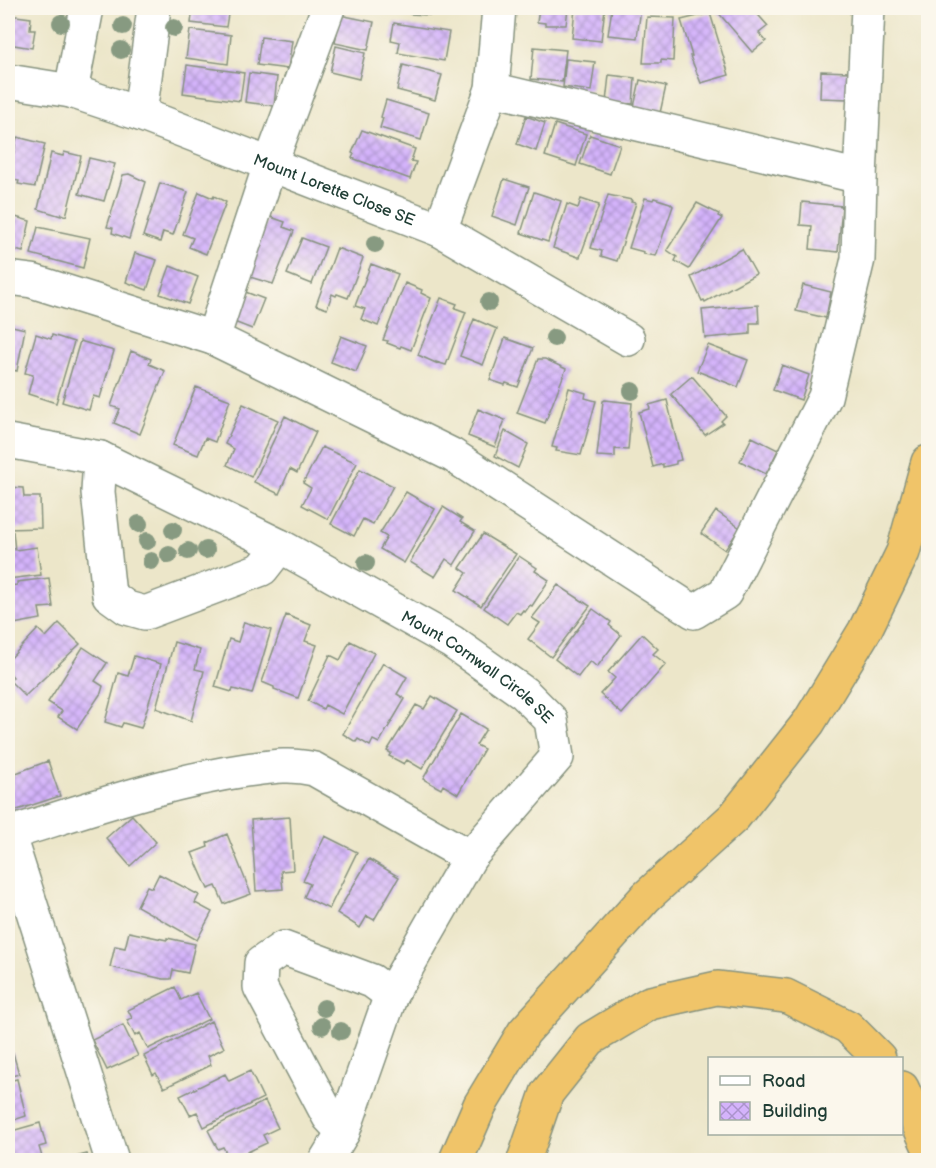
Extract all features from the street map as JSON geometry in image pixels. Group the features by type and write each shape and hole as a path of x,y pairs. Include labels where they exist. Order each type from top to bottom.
{"highway":[{"path":"456,1161 480,1105 524,1032 646,897 734,817 809,722 865,630 903,552 928,462"},
{"path":"524,1161 547,1093 590,1039 650,1003 717,988 786,996 848,1027 877,1057"},
{"path":"903,1090 928,1145"},
{"path":"472,1161 480,1105"}],"street":[{"path":"71,92 87,8"},
{"path":"140,114 154,8"},
{"path":"213,338 270,165 328,8"},
{"path":"440,230 492,89 499,8"},
{"path":"8,278 32,282 213,338 452,455 694,612 724,593 825,397 858,259 868,8"},
{"name":"Mount Lorette Close SE","path":"8,81 71,92 140,114 440,230 628,339"},
{"path":"492,89 860,177"},
{"name":"Mount Cornwall Circle SE","path":"8,441 100,458 280,546 452,642 524,693 551,720 557,757 470,857 391,995 343,1132 326,1161"},
{"path":"100,458 98,492 109,596 127,608 145,612 262,569 280,546"},
{"path":"112,1161 8,834 205,776 281,765 314,769 470,857"},
{"path":"343,1132 329,1117 260,987 261,963 283,948 372,981 391,995"}],"building":[{"path":"193,8 229,8 226,27 191,23"},
{"path":"411,8 451,8 450,16 410,14"},
{"path":"539,8 568,8 566,25 545,25 545,23 537,22"},
{"path":"575,8 605,8 601,41 572,38"},
{"path":"612,8 641,8 637,38 608,35"},
{"path":"719,8 752,8 768,26 759,33 766,41 752,52 716,10"},
{"path":"710,13 729,75 701,83 690,56 692,56 681,20"},
{"path":"8,15 31,18 30,30 35,30 32,48 8,44"},
{"path":"340,15 374,22 368,50 335,43"},
{"path":"647,17 675,18 673,61 643,63"},
{"path":"394,23 449,32 444,61 398,53 400,42 391,40"},
{"path":"190,30 231,35 228,64 186,58"},
{"path":"261,37 292,41 288,69 257,65"},
{"path":"336,46 365,53 359,79 330,72"},
{"path":"534,47 566,50 562,82 531,79"},
{"path":"566,59 595,62 591,91 563,87"},
{"path":"187,65 244,73 240,101 183,93"},
{"path":"403,65 442,75 435,100 397,90"},
{"path":"821,71 850,72 849,99 820,98"},
{"path":"249,73 277,77 274,106 245,102"},
{"path":"609,75 635,78 633,104 606,102"},
{"path":"640,80 666,86 660,113 634,107"},
{"path":"386,100 429,113 421,140 380,128"},
{"path":"526,116 545,123 536,151 517,144"},
{"path":"555,124 586,134 576,166 545,156"},
{"path":"362,130 415,149 411,161 416,162 410,179 352,158"},
{"path":"590,135 620,145 610,174 580,164"},
{"path":"17,137 45,144 35,187 18,184 19,181 8,179"},
{"path":"64,152 81,156 66,216 61,214 61,216 38,209 51,153 63,156"},
{"path":"89,158 115,164 104,201 79,194"},
{"path":"129,174 146,182 129,239 112,233 113,228 107,227 123,175"},
{"path":"504,179 529,187 517,225 492,216"},
{"path":"160,183 188,192 173,235 163,232 160,242 143,236"},
{"path":"199,192 226,202 206,254 189,247 193,238 183,234"},
{"path":"534,192 561,201 548,242 521,233"},
{"path":"608,195 636,203 617,261 601,256 602,251 591,248"},
{"path":"645,198 653,200 654,198 673,206 656,256 629,248"},
{"path":"581,199 599,205 580,257 578,257 553,248 567,204 578,208"},
{"path":"802,202 842,206 838,252 810,249 812,226 800,225"},
{"path":"697,203 719,214 718,216 722,218 689,269 675,261 677,257 667,250"},
{"path":"8,215 30,221 23,252 8,248"},
{"path":"268,216 285,222 283,227 294,231 273,284 250,277 251,275 246,273"},
{"path":"38,227 90,238 83,268 31,254"},
{"path":"302,238 326,247 312,284 287,274"},
{"path":"337,248 363,258 348,298 332,294 327,309 316,305"},
{"path":"742,249 756,274 705,302 702,301 691,277"},
{"path":"135,253 157,260 147,290 126,282"},
{"path":"371,264 398,274 378,326 361,319 365,309 355,306"},
{"path":"170,266 198,277 188,304 160,294"},
{"path":"405,283 422,290 421,293 431,298 411,350 401,346 400,348 383,340"},
{"path":"803,285 831,292 826,318 796,311"},
{"path":"235,288 264,299 252,329 224,318"},
{"path":"441,298 457,304 455,308 466,312 446,365 418,355"},
{"path":"758,305 759,323 750,323 750,334 705,338 702,310"},
{"path":"474,319 497,329 483,365 460,356"},
{"path":"8,325 25,329 17,371 8,369"},
{"path":"36,334 51,339 52,335 74,342 56,403 28,394 33,375 25,373"},
{"path":"341,336 367,346 356,372 331,362"},
{"path":"505,338 533,348 518,387 490,380"},
{"path":"80,341 114,351 100,398 93,396 89,410 62,402"},
{"path":"708,345 748,360 738,387 697,371"},
{"path":"131,351 151,359 149,364 165,371 140,434 114,423 120,409 111,406"},
{"path":"538,359 545,359 566,369 545,423 517,413"},
{"path":"782,365 809,375 801,400 773,390"},
{"path":"692,376 726,416 721,421 723,423 705,435 671,394"},
{"path":"196,387 230,400 215,442 205,438 198,455 173,445"},
{"path":"569,388 586,393 585,398 596,401 581,455 556,451 557,448 552,447"},
{"path":"667,400 681,460 676,461 676,464 653,467 639,412 650,409 649,405"},
{"path":"603,401 632,403 628,450 615,449 615,457 597,456"},
{"path":"243,404 278,420 251,477 227,465 234,449 225,444"},
{"path":"478,409 505,420 495,447 468,436"},
{"path":"285,416 316,432 297,473 290,469 279,494 254,482"},
{"path":"505,431 528,444 518,468 495,456"},
{"path":"752,437 778,450 766,474 740,461"},
{"path":"322,447 357,463 328,519 302,505 311,488 303,483"},
{"path":"360,469 393,486 373,524 363,519 354,536 331,524"},
{"path":"8,487 23,488 24,497 40,497 41,528 8,529"},
{"path":"406,492 435,509 404,563 380,549 387,537 380,533"},
{"path":"443,507 475,531 454,565 446,559 435,577 410,562"},
{"path":"716,511 740,528 725,550 701,533"},
{"path":"13,532 15,550 37,547 41,575 8,579 8,533"},
{"path":"483,534 516,554 481,606 456,590 467,573 460,568"},
{"path":"519,556 537,568 535,571 549,580 532,606 530,605 525,612 523,610 520,614 516,612 507,624 484,608"},
{"path":"49,578 53,607 39,608 41,619 8,625 8,586 17,585 17,582"},
{"path":"558,585 590,606 551,657 528,639 540,623 532,618"},
{"path":"593,609 611,622 609,625 621,635 597,667 590,661 578,677 555,659"},
{"path":"286,615 311,625 305,641 317,645 298,698 262,682"},
{"path":"244,622 271,630 252,694 215,687 229,639 238,642"},
{"path":"59,623 80,644 25,696 10,681 13,677 8,671 8,661 38,629 46,637"},
{"path":"642,634 658,649 653,654 666,664 622,714 600,694 615,678 608,672"},
{"path":"350,641 374,653 342,714 325,705 323,709 308,701 330,655 340,660"},
{"path":"174,642 200,650 195,669 204,671 191,721 156,708"},
{"path":"83,647 107,663 95,681 103,686 101,693 77,729 58,717 62,711 48,702"},
{"path":"134,656 161,664 141,728 123,723 121,727 105,722 118,673 128,676"},
{"path":"383,663 407,677 397,694 405,699 379,743 373,740 370,746 358,739 356,742 343,734"},
{"path":"432,696 457,711 422,769 407,760 404,764 389,756 391,753 387,751 416,705 424,709"},
{"path":"461,714 486,729 476,745 484,749 458,794 443,785 441,789 423,779"},
{"path":"48,761 60,796 14,811 8,792 8,778"},
{"path":"132,815 156,842 130,866 106,838"},
{"path":"290,817 293,870 281,871 283,889 256,891 251,820"},
{"path":"227,834 251,894 224,904 216,886 208,889 192,853 208,847 207,843"},
{"path":"325,836 357,852 329,909 304,897 310,884 303,881"},
{"path":"369,859 399,877 374,920 367,916 360,928 337,913"},
{"path":"159,874 199,895 195,903 212,912 197,940 137,906 147,886 152,888"},
{"path":"129,932 195,944 188,973 173,970 171,979 163,979 110,967 115,946 125,948"},
{"path":"175,987 181,1000 196,993 209,1019 148,1049 140,1033 135,1036 127,1020 132,1018 128,1010"},
{"path":"211,1021 224,1048 208,1056 211,1065 164,1088 156,1073 153,1075 144,1056"},
{"path":"123,1025 138,1056 107,1070 92,1040"},
{"path":"13,1053 19,1074 8,1077 8,1055"},
{"path":"250,1071 263,1098 204,1127 197,1112 190,1115 180,1096 225,1074 229,1081"},
{"path":"17,1079 26,1116 8,1122 8,1081"},
{"path":"265,1101 278,1128 263,1135 267,1143 230,1160 223,1147 218,1149 208,1130"},
{"path":"40,1123 46,1145 39,1147 43,1160 8,1160 8,1132"},
{"path":"87,1154 89,1160 65,1160"}]}
